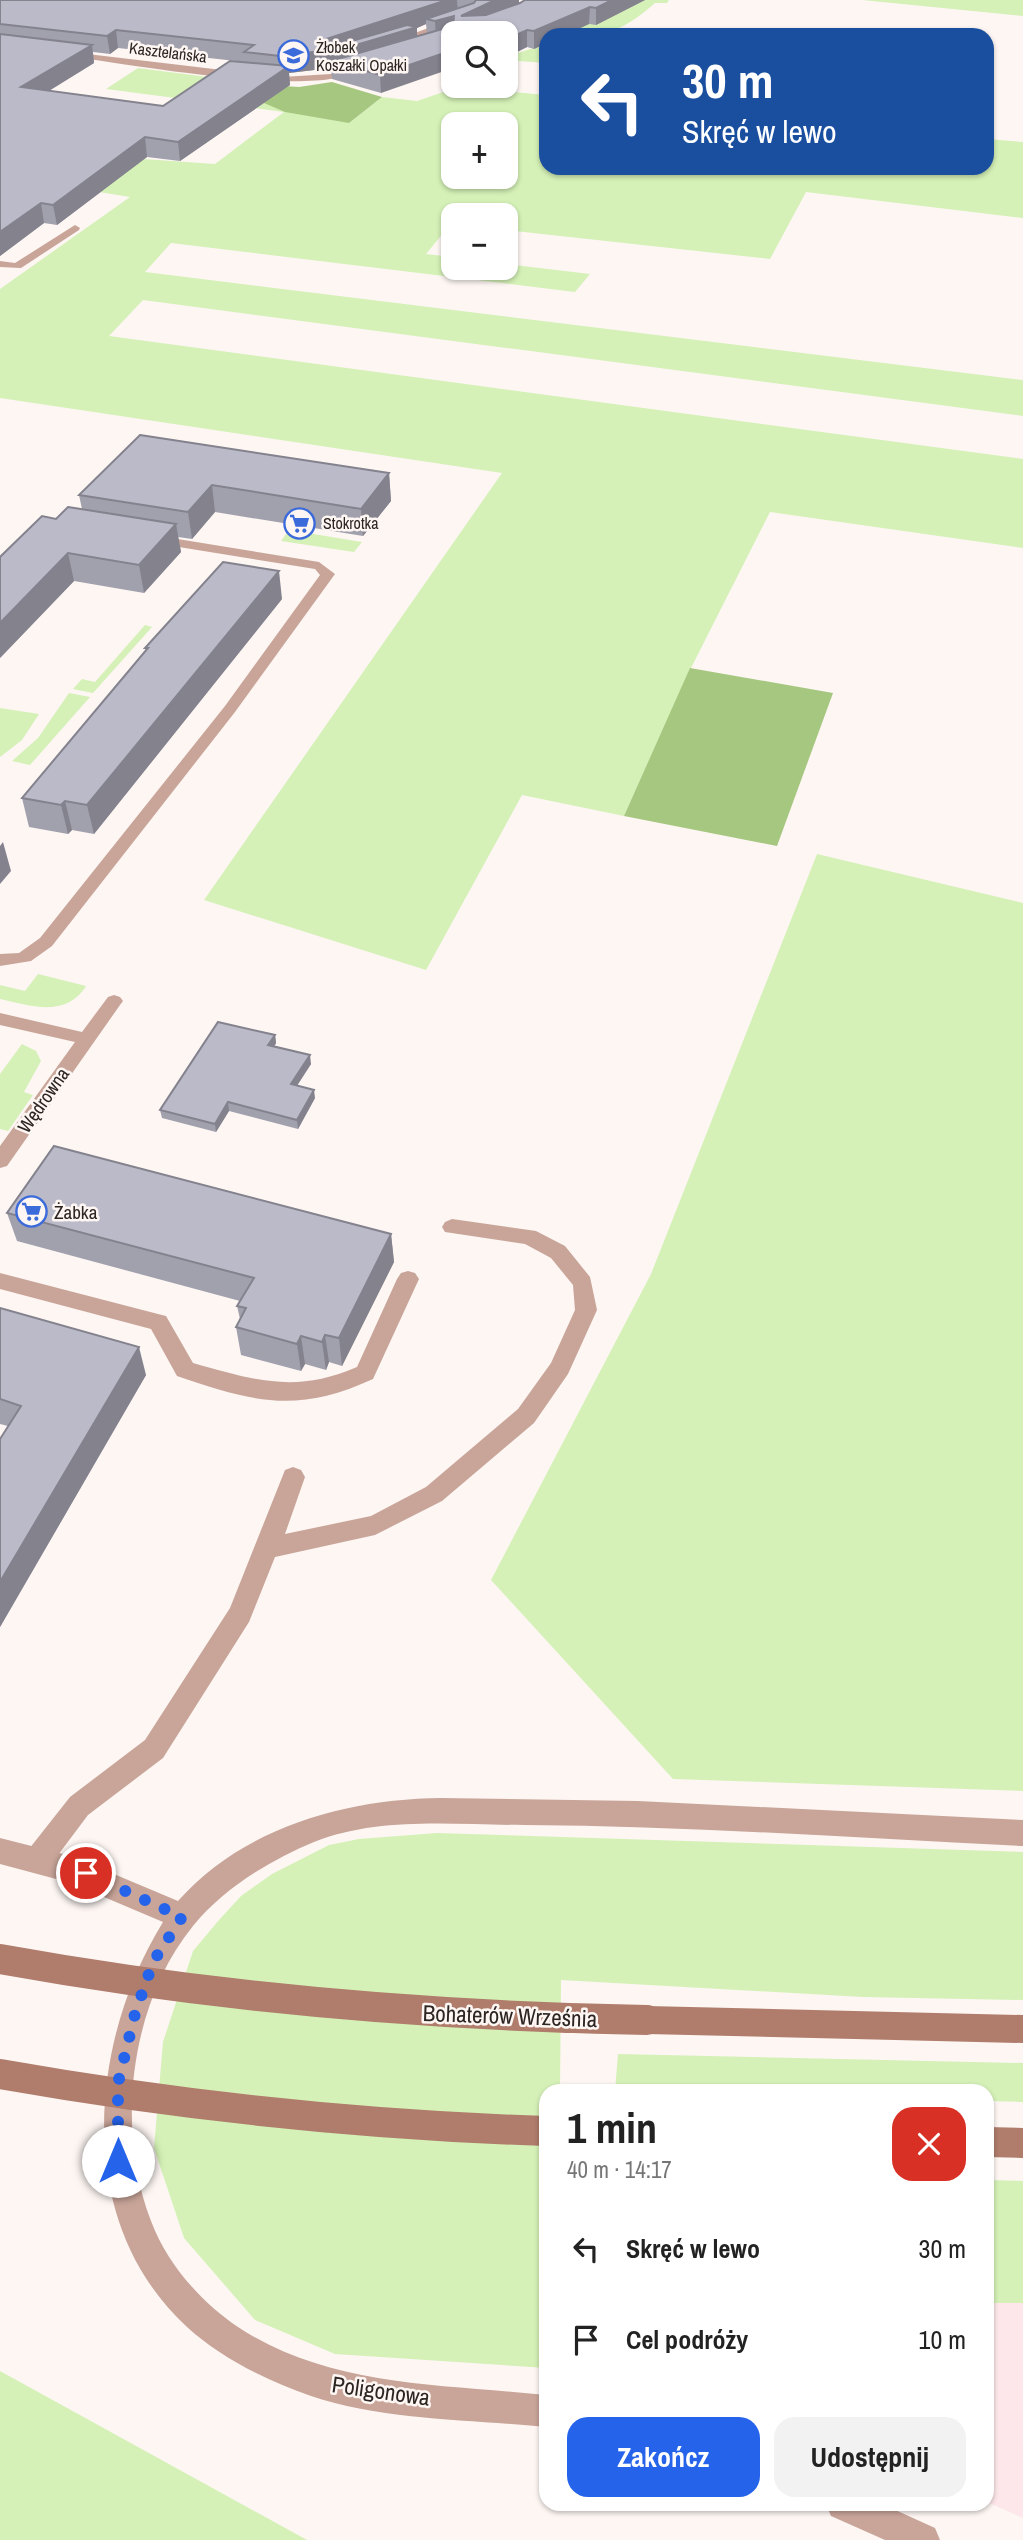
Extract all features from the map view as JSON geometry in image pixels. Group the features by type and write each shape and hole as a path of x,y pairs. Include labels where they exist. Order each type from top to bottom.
{"main road":[{"name":"Bohaterów Września","path":"0,1959 159,1987 313,2006 498,2019 1023,2029"},
{"path":"0,2074 132,2096 272,2114 376,2123 539,2131"},
{"path":"994,2142 1023,2143"}],"street":[{"path":"386,0 476,11 470,16 395,41"},
{"path":"408,37 436,44 416,51"},
{"name":"Kasztelańska","path":"50,51 282,80 332,77 363,68"},
{"path":"0,278 75,228"},
{"path":"0,264 18,266"},
{"path":"0,960 15,961 28,957 46,942 230,709 328,574 320,566 132,536"},
{"name":"Wędrowna","path":"0,1161 114,1001"},
{"path":"0,1019 87,1039"},
{"path":"268,1548 375,1525 434,1494 526,1416 560,1368 586,1310 583,1283 558,1252 529,1237 452,1227"},
{"path":"0,1281 158,1322 185,1370 279,1396 326,1390 365,1373 408,1279"},
{"path":"39,1858 79,1806 154,1749 240,1614 268,1548 293,1477"},
{"name":"Poligonowa","path":"539,2410 326,2385 252,2354 196,2314 158,2271 131,2218 118,2161 118,2083 135,2014 153,1962 182,1917 221,1882 267,1850 328,1824 397,1812 603,1811 1023,1833"},
{"path":"0,1851 39,1858 100,1877 182,1917"},
{"path":"859,2511 923,2540"}],"shaded area":[{"path":"994,2303 1023,2303 1023,2518 994,2505"}],"green space":[{"path":"626,0 669,0 667,3 655,3 634,20 619,28 579,28"},
{"path":"862,0 1023,0 1023,16"},
{"path":"539,46 539,62 518,61 518,53"},
{"path":"138,68 269,85 349,123 382,97 417,101 441,93 441,98 518,98 518,92 539,94 539,175 994,175 994,140 1023,142 1023,218 806,192 770,259 518,231 518,203 441,203 441,236 426,254 441,256 441,276 171,243 145,272 1023,380 1023,416 143,300 109,336 1023,459 1023,548 770,512 691,668 624,816 522,795 426,970 204,900 502,473 0,398 0,289 130,197 0,176 129,158 215,164 284,112 106,89"},
{"path":"332,82 382,97 349,123 285,112 257,100 269,85 299,87"},
{"path":"518,265 590,274 575,292 476,280 518,280"},
{"path":"289,530 362,542 354,552 281,541"},
{"path":"145,625 152,627 93,693 73,689 82,679 95,682"},
{"path":"690,668 833,693 777,846 624,816"},
{"path":"69,693 90,697 30,765 12,761 38,738"},
{"path":"0,708 39,714 22,740 0,757"},
{"path":"817,854 1023,903 1023,1791 673,1779 491,1580 651,1274"},
{"path":"38,974 86,986 78,996 58,1006 36,1006 0,999 0,985 25,991"},
{"path":"22,1044 36,1051 41,1061 24,1092 33,1095 8,1131 0,1129 0,1074"},
{"path":"437,1833 1023,1852 1023,2000 863,1997 561,1980 560,2084 539,2084 539,2368 335,2354 255,2320 184,2238 154,2148 163,2042 193,1951 241,1896 272,1874 329,1845 359,1839"},
{"path":"618,2054 1023,2063 1023,2102 994,2101 994,2084 616,2084"},
{"path":"994,2180 1023,2181 1023,2303 994,2303"},
{"path":"0,2371 307,2540 0,2540"}],"building":[{"path":"0,0 447,0 320,41 318,48 321,50 407,25 417,27 346,48 280,56 244,52 254,45 116,30 107,36 0,24"},
{"path":"476,0 495,0 461,16 486,15 525,0 612,0 534,31 527,30 518,34 518,21 454,21 454,16 435,21 426,19"},
{"path":"441,29 441,54 380,75 331,61"},
{"path":"0,34 92,45 21,87 163,106 230,61 289,66 178,142 145,137 53,205 41,203 0,232"},
{"path":"140,435 389,473 361,509 212,485 188,512 79,495"},
{"path":"68,507 176,524 139,565 68,553 0,623 0,557 42,516 56,519"},
{"path":"223,562 279,571 87,805 65,801 61,805 22,798 148,648 145,648"},
{"path":"218,1022 275,1035 268,1045 310,1055 291,1084 314,1090 297,1120 228,1102 215,1124 160,1110"},
{"path":"54,1146 391,1234 339,1338 325,1335 322,1342 301,1336 297,1344 236,1327 246,1308 237,1306 254,1278 7,1213"},
{"path":"0,1308 139,1347 0,1582 0,1439 21,1406 0,1399"}],"place":[{"name":"Żłobek Koszałki Opałki","path":"293,56"},
{"name":"Stokrotka","path":"300,523"},
{"name":"Żabka","path":"31,1212"}],"route":[{"path":"86,1873 100,1877 182,1917 153,1962 135,2014 118,2083 118,2161"}]}
